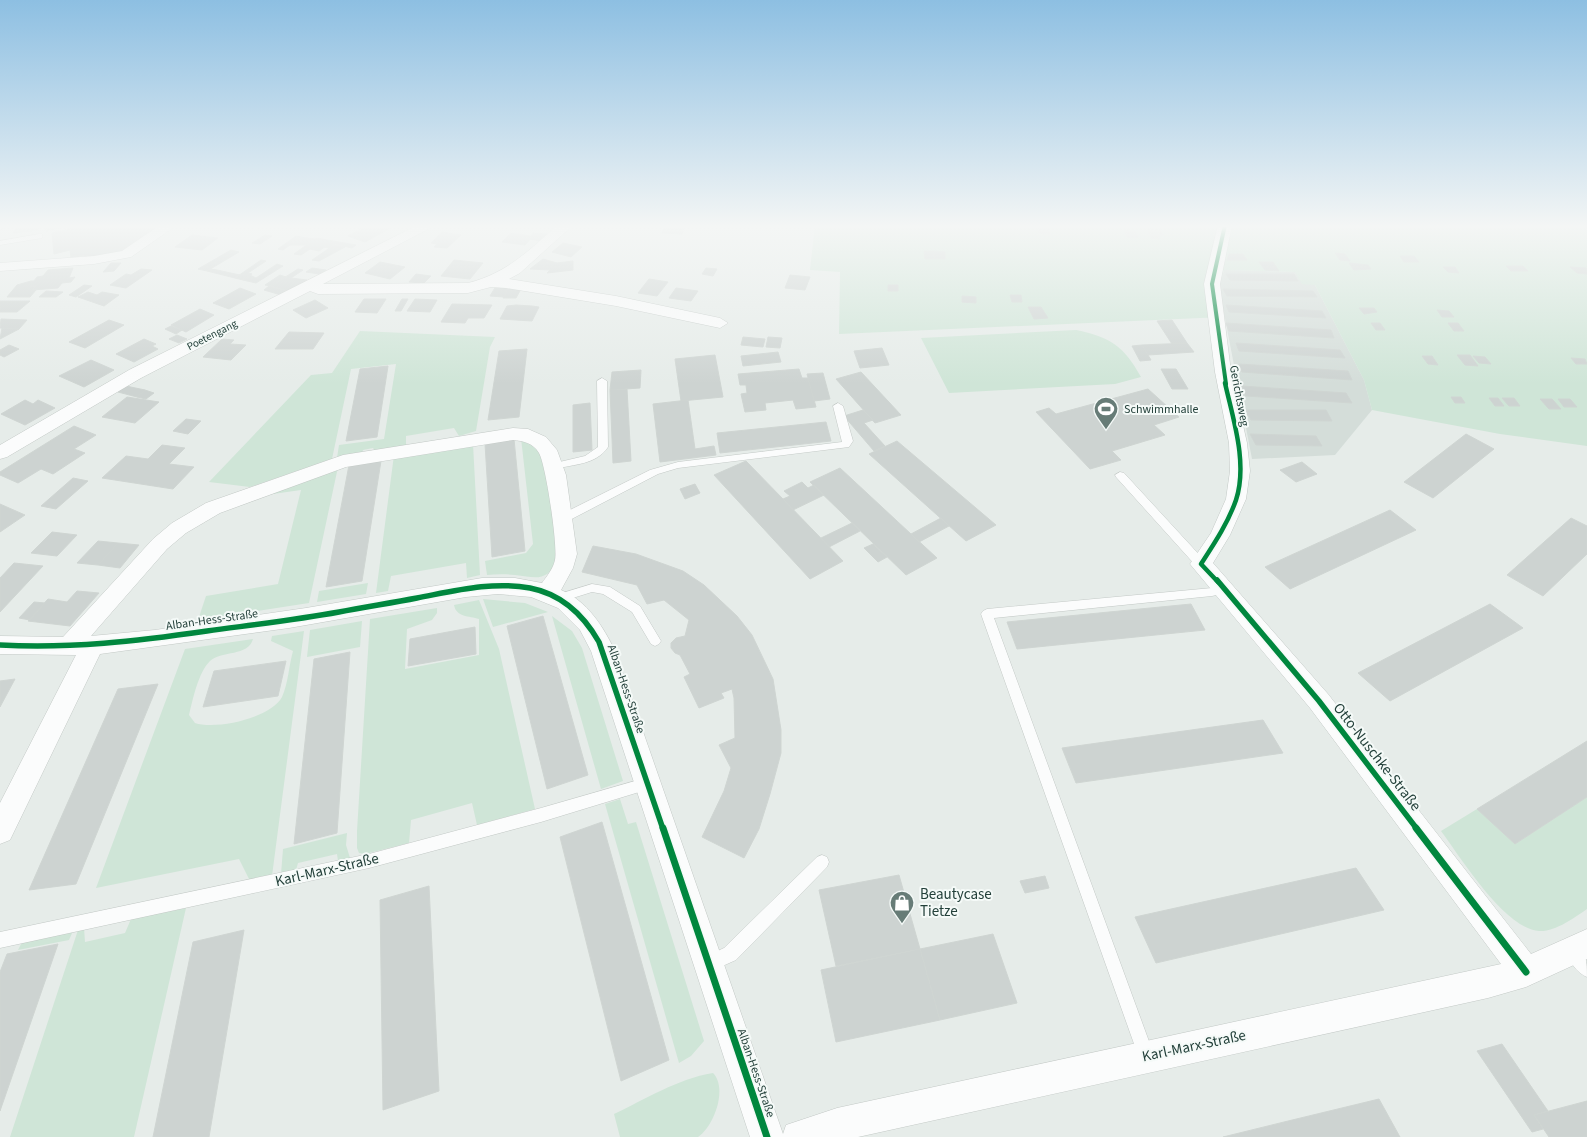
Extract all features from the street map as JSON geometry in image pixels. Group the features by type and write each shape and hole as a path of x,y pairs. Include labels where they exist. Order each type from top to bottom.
{"street":[{"name":"Poetengang","path":"0,453 135,374 325,278"},
{"path":"310,286 318,289 468,288 499,278"},
{"name":"Gerichtsweg","path":"1201,564 1220,535 1236,499 1240,471 1238,442 1223,372 1212,284 1213,278"},
{"path":"491,282 506,282 616,301 720,323"},
{"path":"0,830 91,620 168,537 196,518 243,496 343,461 513,434 526,434 535,438 548,452 555,466 566,560 558,577 554,595"},
{"name":"Otto-Nuschke-Straße","path":"1201,564 1225,589 1319,701 1526,972"},
{"name":"Alban-Hess-Straße","path":"0,645 80,647 310,616 482,586 512,586 554,595 580,615 599,642 767,1137"},
{"name":"Karl-Marx-Straße","path":"798,1137 837,1125 1488,983 1582,954"}],"lane":[{"path":"555,466 564,462 590,458 600,453 603,447 602,381"},
{"path":"562,519 654,472 670,468 846,445 848,441 838,406"},
{"path":"1120,475 1201,564"},
{"path":"554,595 592,588 606,590 636,609 656,641"},
{"path":"1146,1057 987,614 1212,592 1225,589"},
{"name":"Karl-Marx-Straße","path":"0,940 368,861 532,818 648,783"},
{"path":"709,964 730,954 822,862"}],"shaded area":[{"path":"1222,278 1304,278 1315,285 1364,380 1372,410 1335,455 1252,459 1219,287"}],"green space":[{"path":"840,278 1222,278 1219,287 1223,317 839,334"},
{"path":"1299,278 1587,278 1587,446 1500,434 1372,410 1364,380 1315,285 1302,284"},
{"path":"1076,330 1098,336 1115,344 1135,366 1141,377 1115,384 949,393 921,338"},
{"path":"360,331 495,337 490,347 476,431 459,436 454,428 406,436 406,445 375,451 373,448 363,450 362,453 337,458 339,445 384,439 396,364 351,369 332,459 250,487 209,482 311,375 332,373"},
{"path":"521,438 543,452 559,559 550,572 541,577 505,574 487,575 485,561 526,553 533,544"},
{"path":"473,444 480,575 467,578 466,563 391,576 388,591 376,593 394,455"},
{"path":"338,467 309,603 198,620 206,596 278,584 301,490 273,494 275,489"},
{"path":"368,583 366,594 317,602 319,591"},
{"path":"483,599 525,603 548,612 493,627"},
{"path":"479,600 499,649 535,809 477,825 472,803 411,820 409,843 365,854 359,853 357,848 357,831 370,619 437,608 437,613 432,620 407,629 405,669 479,655 479,619 460,614 454,605"},
{"path":"552,616 572,631 582,648 623,781 601,789"},
{"path":"362,621 360,647 307,657 310,630"},
{"path":"304,631 272,876 250,881 239,859 96,888 185,649 253,639 246,648 221,655 210,661 202,672 189,715 195,723 216,725 255,716 267,711 276,704 284,692 293,651 271,641 272,636"},
{"path":"1587,797 1587,909 1564,924 1545,931 1526,927 1498,906 1441,831 1477,809 1515,844"},
{"path":"620,799 628,824 636,822 704,1041 691,1056 679,1063 605,804"},
{"path":"347,833 346,845 350,858 338,861 337,854 298,863 296,870 281,874 283,849"},
{"path":"186,908 134,1137 10,1137 78,930 84,928 85,942 125,933 131,919"},
{"path":"73,931 69,940 18,950 22,942"},
{"path":"713,1073 719,1088 717,1107 709,1125 698,1137 620,1137 614,1114 674,1085"}],"building":[{"path":"36,278 74,278 71,282 62,283 58,288 32,290 36,286 30,286"},
{"path":"120,278 140,278 126,288 110,285"},
{"path":"246,278 264,278 256,283 243,280"},
{"path":"275,278 284,278 271,286 265,285"},
{"path":"284,278 307,280 288,291 271,286"},
{"path":"412,278 429,278 424,283 409,282"},
{"path":"789,278 810,278 805,290 785,288"},
{"path":"1229,278 1296,278 1298,281 1230,280"},
{"path":"649,279 668,282 657,296 638,293"},
{"path":"34,281 30,286 36,286 32,290 36,290 30,297 7,297 17,285"},
{"path":"84,285 92,286 76,297 69,295"},
{"path":"888,285 898,285 898,291 888,291"},
{"path":"269,286 287,291 281,295 264,290"},
{"path":"496,286 509,286 504,297 490,296"},
{"path":"509,286 521,289 516,298 503,298"},
{"path":"240,288 256,294 229,309 213,303"},
{"path":"676,288 698,291 691,301 669,298"},
{"path":"1223,289 1313,291 1317,297 1227,296"},
{"path":"46,291 63,292 56,297 39,297"},
{"path":"88,292 97,295 102,292 119,295 104,306 78,297"},
{"path":"1010,295 1021,295 1022,302 1012,302"},
{"path":"962,296 976,297 976,303 962,302"},
{"path":"364,299 386,299 377,313 355,312"},
{"path":"402,299 408,299 401,311 395,311"},
{"path":"415,299 437,300 430,312 407,311"},
{"path":"315,300 328,308 306,318 293,310"},
{"path":"0,301 30,301 17,312 0,312"},
{"path":"452,304 492,305 484,318 468,318 465,323 441,322"},
{"path":"1226,305 1322,311 1326,318 1229,312"},
{"path":"507,306 539,307 532,321 500,319"},
{"path":"1028,307 1041,307 1048,318 1034,319"},
{"path":"1359,308 1374,308 1377,312 1364,314"},
{"path":"200,309 214,315 186,332 171,325"},
{"path":"1437,310 1449,311 1454,317 1442,317"},
{"path":"1,319 27,320 19,329 0,328"},
{"path":"109,320 124,325 85,348 69,342"},
{"path":"1172,320 1187,343 1172,344 1157,321"},
{"path":"1226,323 1331,330 1334,338 1229,331"},
{"path":"1371,323 1380,323 1385,330 1376,330"},
{"path":"1448,323 1458,323 1464,331 1454,331"},
{"path":"171,326 182,330 176,334 165,329"},
{"path":"2,328 19,329 0,339"},
{"path":"289,332 324,333 313,349 275,349"},
{"path":"177,335 187,339 179,343 169,339"},
{"path":"743,337 765,339 763,347 741,345"},
{"path":"768,337 782,338 780,348 766,347"},
{"path":"144,339 156,344 152,346 158,349 134,362 116,354"},
{"path":"222,339 234,340 230,344 246,345 231,360 203,357"},
{"path":"1187,343 1194,352 1148,355 1142,345"},
{"path":"1236,343 1340,350 1345,358 1239,351"},
{"path":"9,345 19,349 4,357 0,355 0,350"},
{"path":"1142,345 1151,360 1140,361 1132,346"},
{"path":"882,348 889,365 860,368 854,351"},
{"path":"527,349 519,417 488,420 499,351"},
{"path":"778,352 781,362 743,366 741,356"},
{"path":"715,355 723,397 681,401 675,359"},
{"path":"1457,355 1470,355 1478,366 1465,365"},
{"path":"1422,356 1432,356 1438,365 1428,364"},
{"path":"1473,356 1485,357 1491,364 1479,363"},
{"path":"1571,358 1585,359 1587,364 1576,364"},
{"path":"91,360 114,370 84,387 59,376"},
{"path":"1239,364 1348,371 1352,380 1242,372"},
{"path":"388,366 377,437 346,441 360,369"},
{"path":"799,369 802,378 808,378 816,407 796,409 793,400 765,403 766,410 745,412 741,394 747,393 746,385 740,385 738,374"},
{"path":"1161,369 1176,369 1188,389 1172,389"},
{"path":"641,370 640,388 610,390 612,372"},
{"path":"861,372 901,415 875,423 836,379"},
{"path":"823,373 830,399 814,401 807,374"},
{"path":"126,386 145,390 137,397 118,392"},
{"path":"1242,386 1346,393 1352,403 1246,396"},
{"path":"627,389 631,461 613,463 610,390"},
{"name":"Schwimmhalle","path":"1148,389 1179,417 1154,425 1165,435 1112,451 1121,460 1090,469 1036,412 1049,408 1056,414"},
{"path":"145,390 154,393 146,399 137,397"},
{"path":"127,397 159,402 135,423 102,417"},
{"path":"1451,397 1461,397 1465,403 1455,403"},
{"path":"1489,398 1498,398 1504,406 1495,406"},
{"path":"1502,398 1514,398 1520,406 1509,406"},
{"path":"1540,399 1552,399 1561,409 1549,409"},
{"path":"1558,399 1570,399 1577,407 1564,407"},
{"path":"25,400 33,404 38,400 55,408 25,425 1,414"},
{"path":"688,400 695,449 714,446 716,455 660,462 653,404"},
{"path":"590,403 592,450 573,452 573,405"},
{"path":"863,410 873,420 864,423 885,446 874,451 844,416"},
{"path":"1245,410 1326,410 1332,421 1251,420"},
{"path":"186,419 201,421 188,434 173,431"},
{"path":"826,422 831,441 720,453 717,433"},
{"path":"74,426 96,435 74,449 85,453 53,474 41,469 18,483 0,475 0,472"},
{"path":"1250,434 1316,436 1322,446 1256,445"},
{"path":"1466,434 1494,449 1433,498 1404,482"},
{"path":"514,439 525,551 492,557 485,444"},
{"path":"897,441 996,525 966,541 869,454"},
{"path":"162,445 185,448 169,464 194,467 173,489 102,478 126,456 148,459"},
{"path":"381,461 362,581 326,587 349,465"},
{"path":"746,461 843,561 810,579 714,475"},
{"path":"1302,462 1317,474 1296,482 1280,470"},
{"path":"840,468 937,558 906,575 810,482"},
{"path":"73,478 88,481 56,509 41,506"},
{"path":"802,482 808,488 814,485 824,495 793,510 783,499 790,496 784,491"},
{"path":"695,484 700,493 685,499 680,489"},
{"path":"0,504 25,515 0,532"},
{"path":"1390,510 1416,530 1290,589 1265,567"},
{"path":"941,518 949,526 919,542 911,534"},
{"path":"1571,518 1587,526 1587,554 1543,596 1507,575"},
{"path":"852,523 860,531 829,547 821,538"},
{"path":"52,532 77,535 57,556 31,553"},
{"path":"98,541 118,543 98,565 77,563"},
{"path":"118,543 139,545 120,568 98,565"},
{"path":"873,544 887,557 878,562 864,548"},
{"path":"593,546 636,554 683,571 704,585 737,616 752,635 773,679 781,730 781,753 759,829 744,858 702,837 724,791 731,768 719,745 735,738 732,689 721,693 724,698 699,708 684,677 690,674 680,655 671,648 671,643 676,638 685,636 689,620 664,600 647,604 637,585 582,572"},
{"path":"14,563 43,566 0,612 0,578"},
{"path":"77,591 99,593 70,626 28,621 48,599 67,602"},
{"path":"34,602 45,603 30,620 19,618"},
{"path":"1191,604 1205,630 1017,649 1007,622"},
{"path":"1490,604 1523,628 1390,701 1358,673"},
{"path":"543,616 588,775 547,789 507,626"},
{"path":"475,627 476,654 408,666 410,639"},
{"path":"350,652 337,833 294,844 314,659"},
{"path":"286,661 278,696 203,707 214,671"},
{"path":"15,679 0,707 0,681"},
{"path":"158,684 76,884 29,890 118,689"},
{"path":"1263,720 1283,753 1076,783 1062,748"},
{"path":"1587,741 1587,797 1515,844 1477,809"},
{"path":"602,822 669,1060 621,1081 560,837"},
{"path":"1356,868 1384,910 1156,963 1135,917"},
{"path":"899,875 920,949 836,966 819,890"},
{"path":"1045,876 1049,888 1025,893 1020,881"},
{"path":"429,886 439,1091 383,1110 380,900"},
{"path":"244,930 209,1137 153,1137 193,942"},
{"path":"993,934 1017,1003 940,1020 920,949"},
{"path":"58,944 0,1111 0,972 7,954"},
{"path":"920,949 940,1020 836,1042 821,970"},
{"path":"1502,1044 1548,1111 1534,1115 1543,1129 1532,1132 1477,1051"},
{"path":"1379,1099 1400,1137 1223,1137 1284,1122"},
{"path":"1587,1101 1587,1137 1549,1137 1534,1115"}],"cycle path":[{"path":"1213,278 1212,284 1223,372 1238,443 1240,471 1236,499 1220,535 1201,564 1225,589 1319,701 1526,972"},
{"path":"0,645 26,647 78,646 155,639 322,615 482,586 498,585 531,588 565,602 588,624 603,651 767,1137"}],"place":[{"name":"Schwimmhalle","path":"1106,430"},
{"name":"Beautycase Tietze","path":"902,924"}]}
